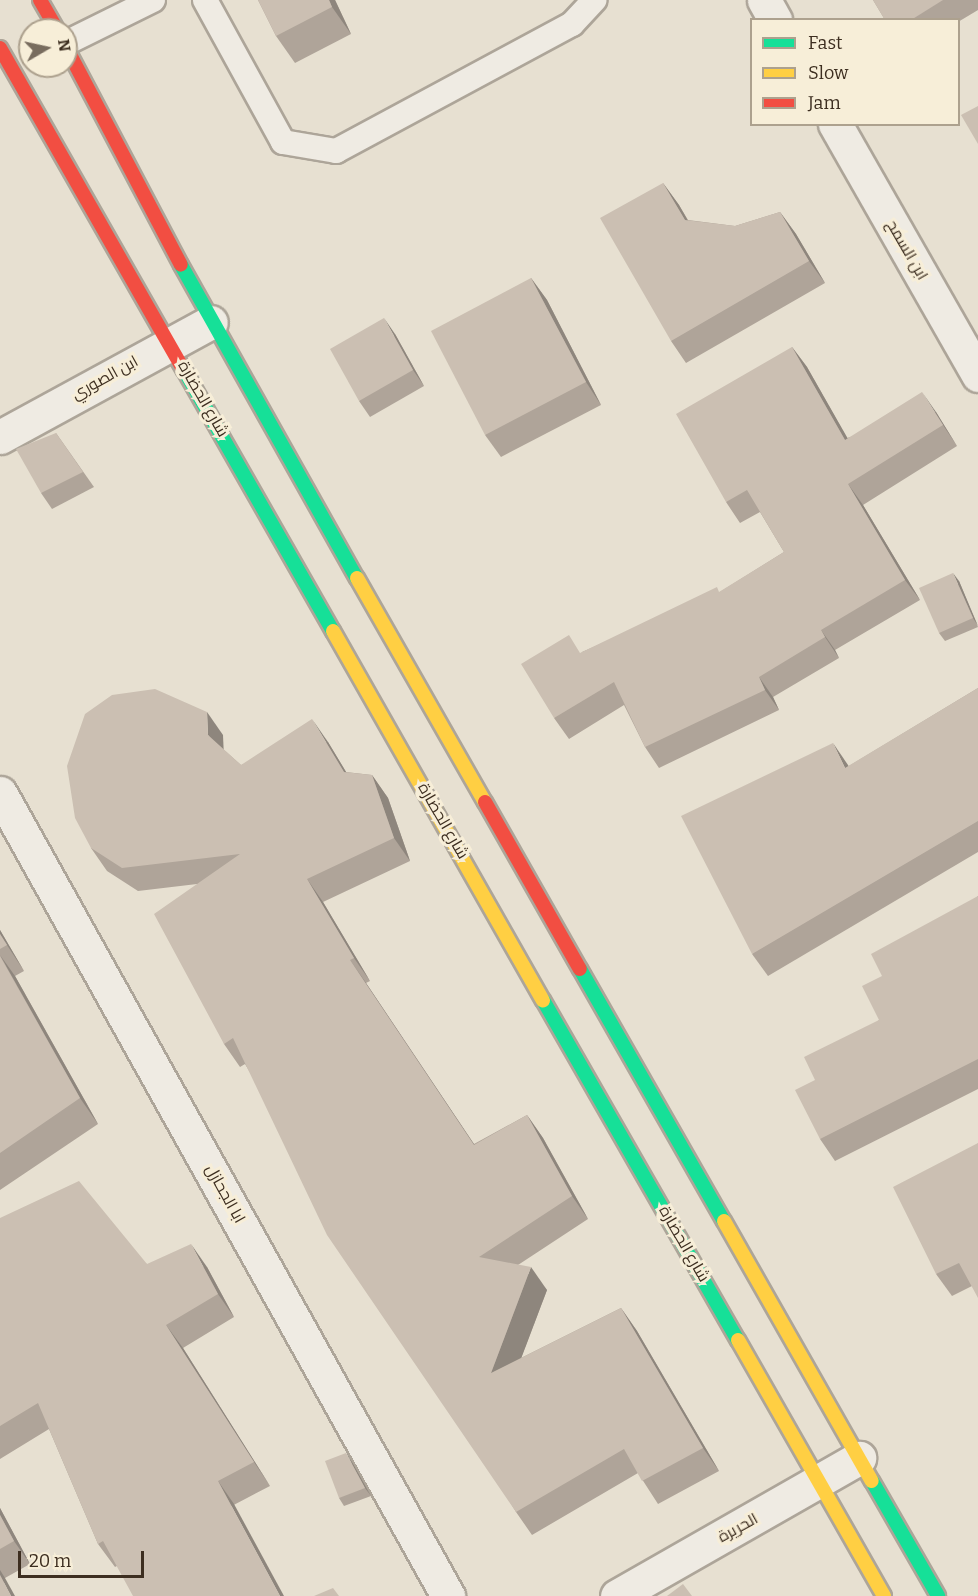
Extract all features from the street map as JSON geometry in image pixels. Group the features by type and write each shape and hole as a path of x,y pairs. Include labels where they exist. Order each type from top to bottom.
{"street":[{"path":"40,0 50,18"},
{"path":"764,0 774,18"},
{"name":"شارع الحضارة","path":"0,48 171,342 884,1596"},
{"path":"78,68 211,322 938,1596"},
{"name":"ابن السمح","path":"836,126 978,375"},
{"name":"ابن الصوري","path":"0,437 211,322"},
{"name":"ابا الجحازل","path":"0,793 448,1596"},
{"name":"الحريرة","path":"617,1596 859,1458"}],"lane":[{"path":"78,39 153,0"},
{"path":"205,0 283,142 336,151 572,24 594,0"}],"building":[{"path":"258,0 329,0 332,7 276,36"},
{"path":"873,0 943,0 914,18 884,18"},
{"path":"978,106 978,144 961,115"},
{"path":"663,183 685,220 735,226 780,212 809,261 671,341 600,218"},
{"path":"531,278 586,382 485,435 431,331"},
{"path":"384,318 413,370 359,401 330,349"},
{"path":"792,347 845,440 922,392 943,425 848,484 905,580 821,630 825,637 759,677 765,690 645,747 614,682 554,718 521,664 569,635 580,653 717,587 719,592 784,552 747,490 726,502 676,414"},
{"path":"56,433 83,472 41,493 16,449"},
{"path":"953,573 973,618 939,633 919,588"},
{"path":"978,688 978,821 752,954 681,816 833,743 845,768"},
{"path":"155,689 207,712 208,735 241,765 312,719 344,772 372,775 394,838 307,879 354,958 350,960 474,1145 527,1115 572,1196 479,1257 531,1267 491,1373 621,1308 703,1448 642,1481 624,1449 516,1512 327,1235 233,1038 224,1044 154,914 240,854 122,868 91,848 75,818 67,766 85,714 112,695"},
{"path":"978,896 978,1059 820,1139 795,1090 815,1080 804,1057 879,1020 862,986 882,976 871,954"},
{"path":"0,934 7,945 0,949"},
{"path":"0,956 80,1098 0,1153"},
{"path":"978,1143 978,1298 959,1263 936,1274 893,1187"},
{"path":"79,1181 147,1264 191,1244 218,1294 166,1325 254,1462 218,1481 280,1596 133,1596 103,1541 98,1544 38,1403 0,1426 0,1218"},
{"path":"346,1453 365,1488 339,1498 325,1461"},
{"path":"0,1515 14,1541 0,1549"},
{"path":"0,1575 11,1596 0,1596"},
{"path":"683,1584 692,1596 667,1596"},
{"path":"333,1588 339,1596 314,1596"}],"traffic: fast":[{"path":"181,265 357,578"},
{"path":"184,370 333,631"},
{"path":"580,969 724,1221"},
{"path":"543,1000 738,1340"},
{"path":"872,1481 938,1596"}],"traffic: slow":[{"path":"357,578 485,802"},
{"path":"333,631 543,1000"},
{"path":"724,1221 872,1481"},
{"path":"738,1340 884,1596"}],"traffic: jam":[{"path":"40,0 50,18"},
{"path":"0,48 184,370"},
{"path":"78,70 181,265"},
{"path":"485,802 580,969"}]}
